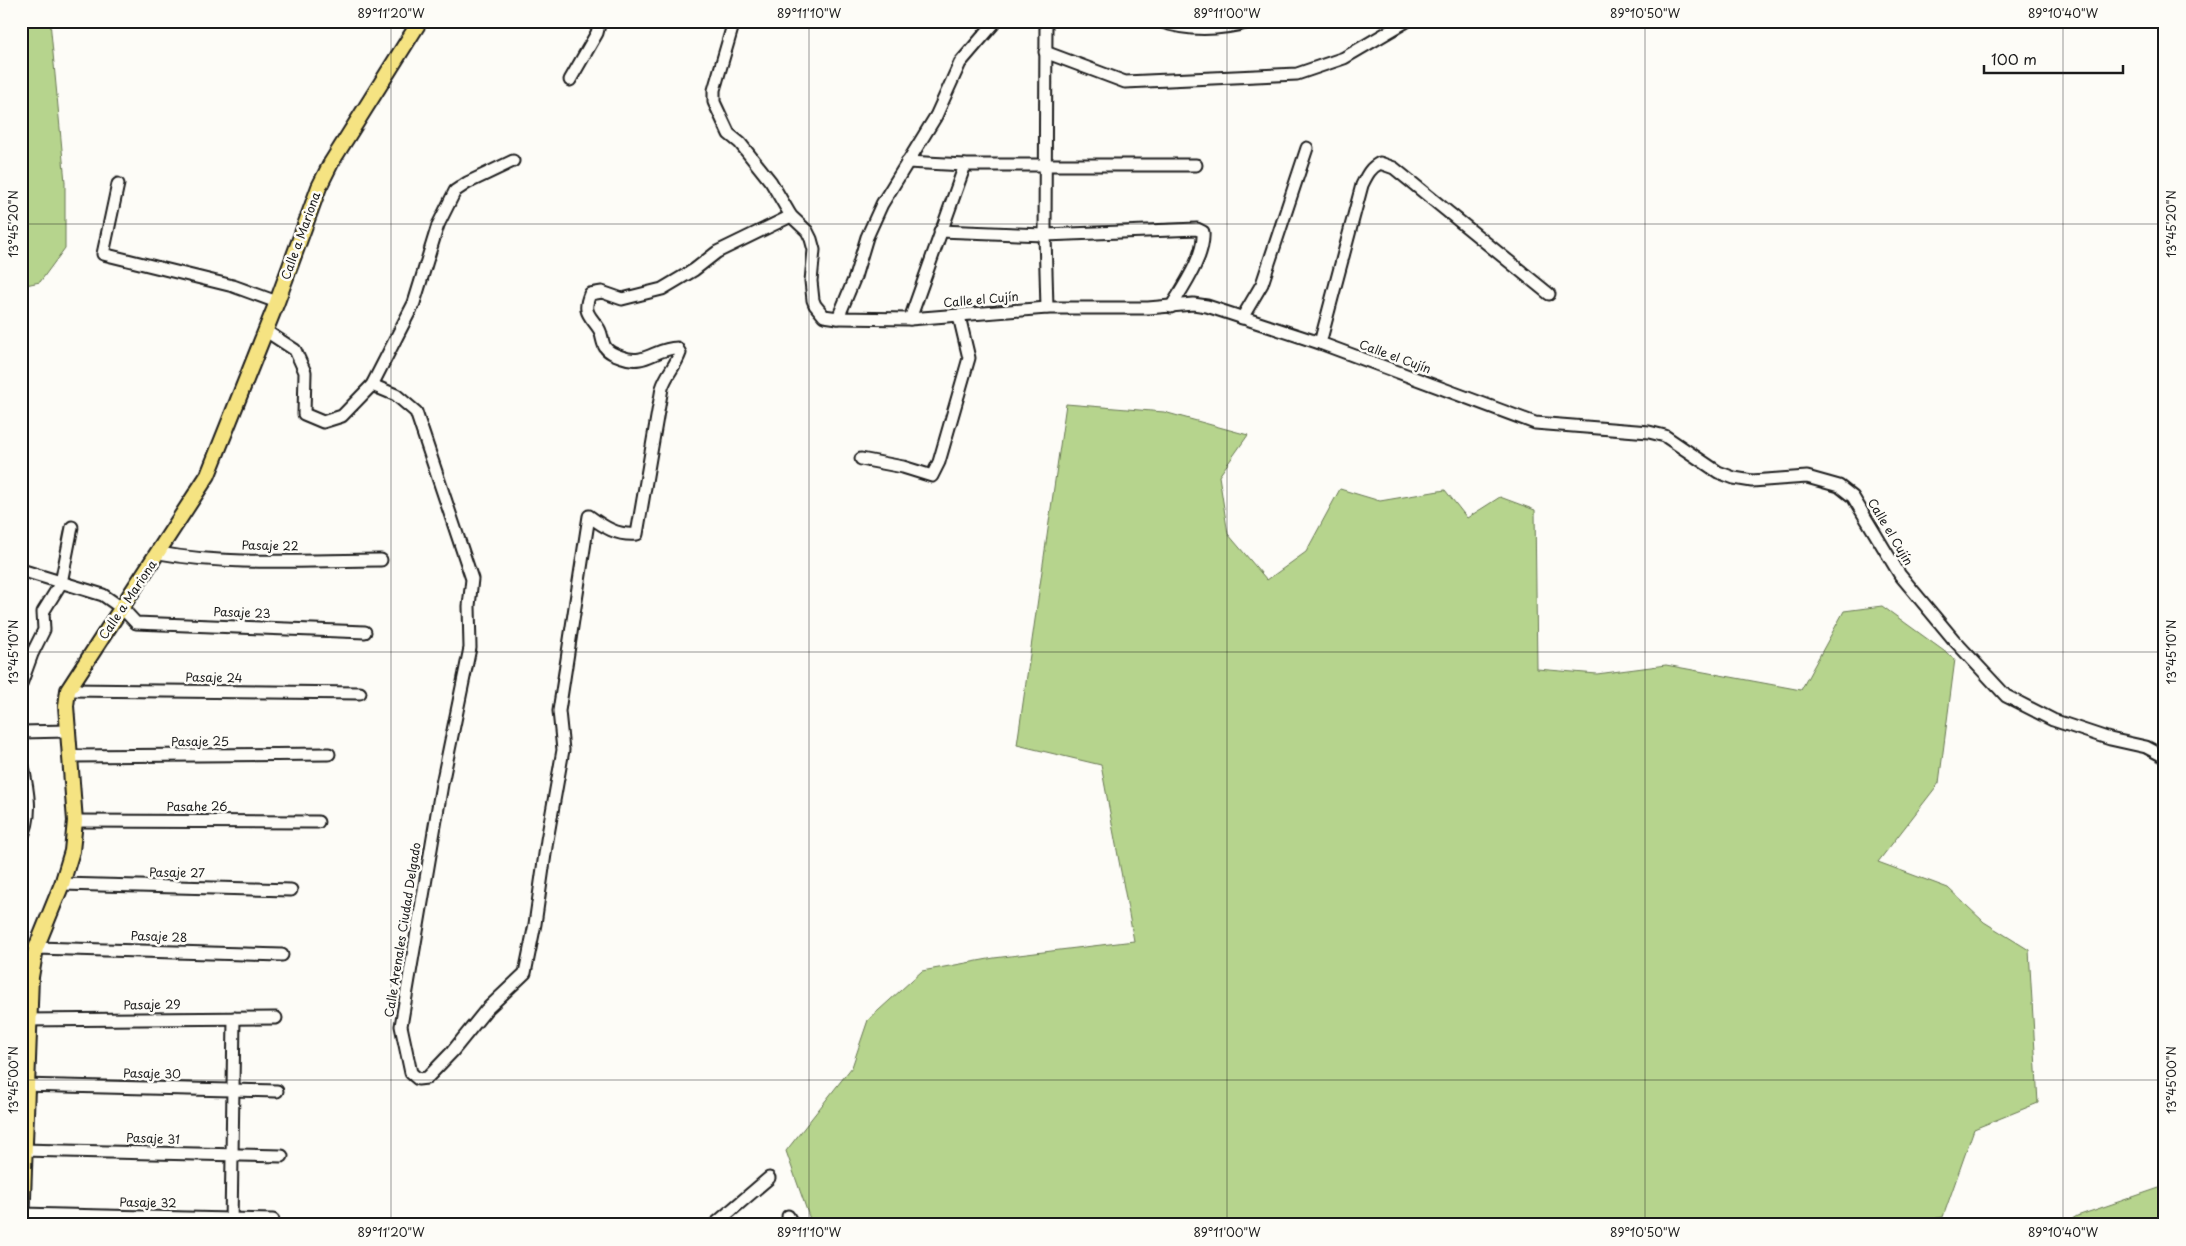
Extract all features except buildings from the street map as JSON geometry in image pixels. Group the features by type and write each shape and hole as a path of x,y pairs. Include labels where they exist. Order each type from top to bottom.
{"main road":[{"name":"Calle a Mariona","path":"68,690 123,609 208,475 234,405 266,331 319,187 331,163 420,21"},
{"path":"22,1218 26,977 62,884 72,851 75,821 66,706 68,690"}],"street":[{"path":"570,80 597,33 600,21"},
{"name":"Calle el Cujín","path":"735,21 714,90 714,102 729,134 740,143 771,182 791,216 807,231 814,250 811,281 815,305 824,316 838,318 910,319 1047,308 1171,307 1193,304 1320,344 1534,423 1657,434 1682,447 1718,472 1734,478 1752,481 1807,477 1839,486 1854,498 1900,575 1954,640 2006,696 2053,720 2110,739 2146,747 2165,757"},
{"path":"838,318 855,277 867,237 882,204 936,116 960,63 996,21"},
{"path":"1046,21 1045,235 1047,308"},
{"path":"1159,21 1177,28 1207,29 1235,26 1253,21"},
{"path":"1045,52 1125,82 1297,74 1344,58 1407,21"},
{"path":"1242,318 1262,284 1307,148"},
{"path":"266,331 295,350 305,372 304,414 323,422 342,416 372,385 414,303 438,225 456,191 467,183 513,161"},
{"path":"907,162 1046,165 1196,165"},
{"path":"1320,344 1362,185 1368,172 1373,166 1380,163 1394,168 1548,294"},
{"path":"910,319 965,164"},
{"path":"118,184 104,254 233,286 277,302"},
{"name":"Calle Arenales Ciudad Delgado","path":"372,385 396,395 416,412 472,579 469,606 470,648 442,784 401,1026 411,1073 418,1079 427,1078 452,1052 486,1010 525,972 535,924 546,840 563,750 559,711 588,516 607,530 626,535 637,534 662,388 666,375 677,363 680,353 677,348 666,348 651,357 632,361 613,354 604,347 600,330 588,316 586,304 590,294 602,292 622,299 662,289 694,270 717,252 791,216"},
{"path":"940,232 1045,235 1197,229 1203,232 1204,238 1192,272 1171,307"},
{"path":"861,459 903,467 932,476 939,462 969,358 959,316"},
{"path":"21,684 32,654 44,630 43,612 61,583 72,527"},
{"name":"Pasaje 22","path":"159,553 180,557 265,561 381,560"},
{"name":"Pasaje 23","path":"21,570 103,595 123,609 136,623 365,632"},
{"name":"Pasaje 24","path":"68,690 360,693"},
{"path":"21,732 68,731"},
{"name":"Pasaje 25","path":"71,756 329,754"},
{"path":"21,757 28,808 24,834 21,839"},
{"name":"Pasahe 26","path":"75,821 318,822"},
{"name":"Pasaje 27","path":"62,884 291,890"},
{"name":"Pasaje 28","path":"36,948 282,954"},
{"path":"231,1222 234,1018"},
{"name":"Pasaje 29","path":"25,1021 276,1018"},
{"name":"Pasaje 30","path":"24,1085 277,1092"},
{"name":"Pasaje 31","path":"22,1150 282,1156"},
{"path":"714,1225 769,1178"},
{"name":"Pasaje 32","path":"22,1218 231,1222 274,1220"}],"green space":[{"path":"21,21 50,21 65,182 65,248 40,282 21,286"},
{"path":"1066,404 1164,412 1248,435 1219,476 1228,534 1267,580 1306,552 1340,489 1380,501 1445,490 1467,518 1500,497 1535,510 1537,669 1597,674 1666,665 1801,690 1844,611 1882,606 1955,659 1939,783 1878,862 1948,888 1984,922 2029,950 2038,1103 1974,1129 1943,1217 1889,1225 812,1225 786,1151 852,1067 868,1020 922,971 994,958 1134,941 1101,765 1017,745"},
{"path":"2165,1186 2165,1225 2062,1225 2077,1216"}]}
